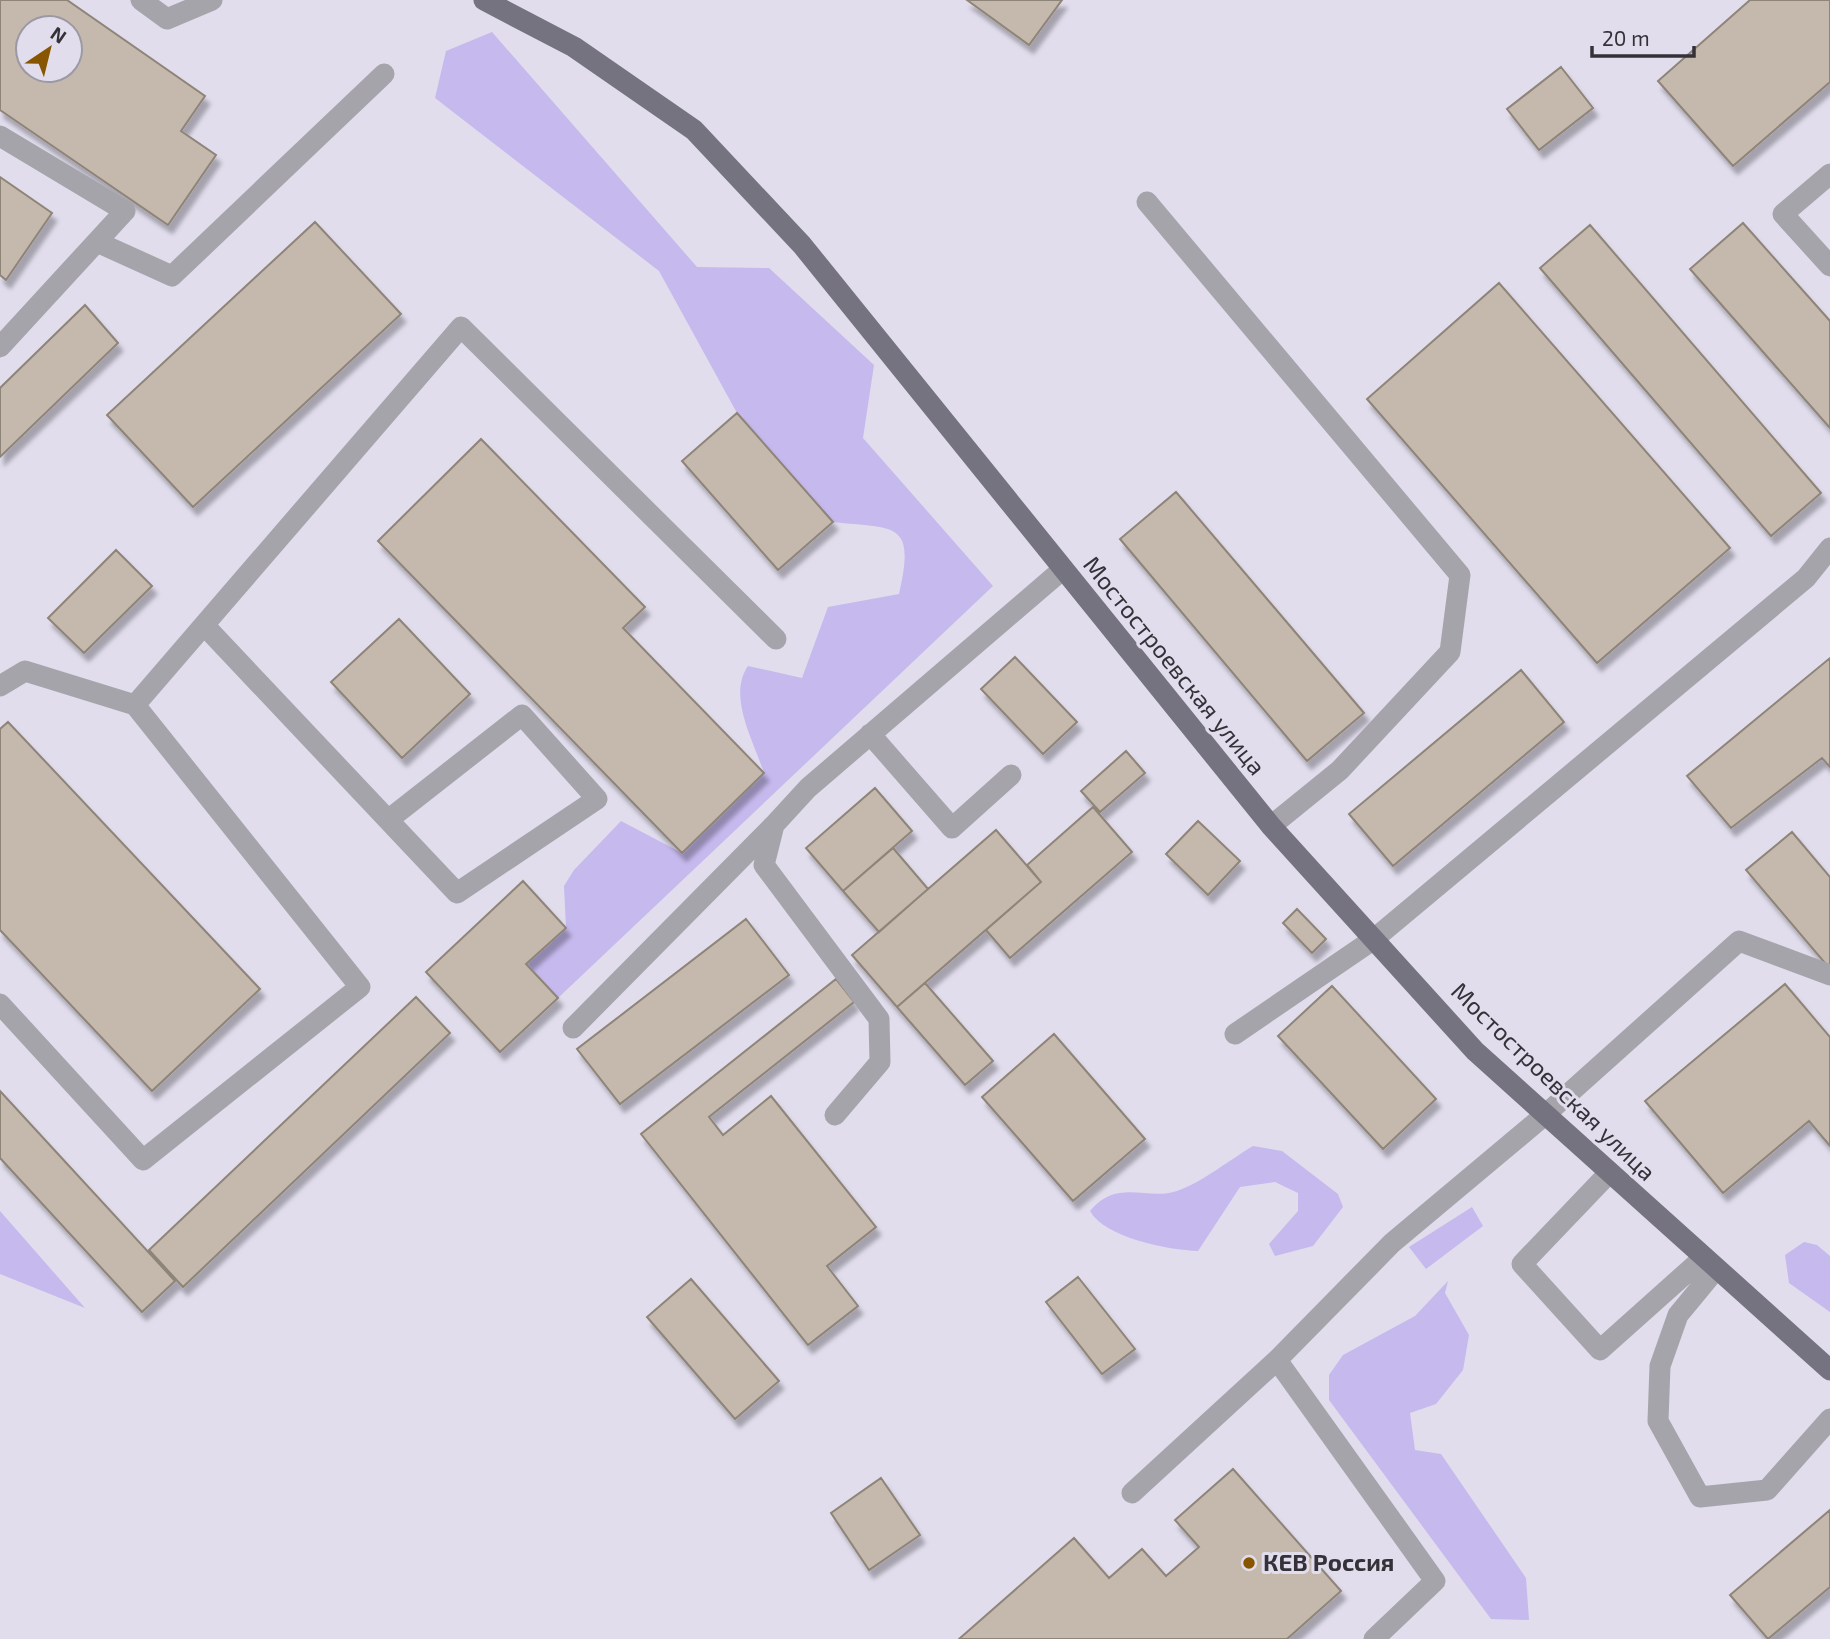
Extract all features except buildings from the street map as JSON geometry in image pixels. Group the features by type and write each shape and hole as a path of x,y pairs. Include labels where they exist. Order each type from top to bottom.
{"main road":[{"name":"Мостостроевская улица","path":"484,0 574,47 694,130 802,245 1271,826 1475,1051 1830,1370"}],"lane":[{"path":"141,0 166,19 212,0"},
{"path":"97,242 172,276 384,74"},
{"path":"0,136 125,211 0,347"},
{"path":"1830,174 1783,214 1830,266"},
{"path":"1147,202 1460,575 1450,652 1340,770 1271,826"},
{"path":"135,705 461,327 776,639"},
{"path":"1235,1034 1374,939 1806,578 1830,548"},
{"path":"573,1028 808,788 1062,570"},
{"path":"204,625 388,820 457,893 597,799 522,715 388,820"},
{"path":"0,686 25,671 135,705 360,987 143,1160 0,1004"},
{"path":"870,734 952,828 1011,775"},
{"path":"774,825 764,865 879,1020 880,1062 835,1115"},
{"path":"1132,1493 1277,1360 1392,1243 1546,1114 1739,941 1830,975"},
{"path":"1609,1173 1521,1264 1600,1350 1709,1263"},
{"path":"1709,1263 1678,1315 1660,1366 1658,1421 1700,1497 1767,1490 1830,1419"},
{"path":"1277,1360 1434,1581 1374,1639"}],"shaded area":[{"path":"492,32 697,267 769,268 874,365 863,438 993,586 558,998 526,964 566,928 564,886 574,870 621,821 682,853 764,773 741,705 742,678 748,666 802,678 828,607 899,594 905,553 902,541 896,533 886,528 833,522 737,413 659,271 435,98 446,51"},
{"path":"1253,1146 1282,1151 1338,1194 1343,1207 1313,1246 1275,1256 1269,1244 1298,1211 1298,1193 1275,1182 1240,1187 1198,1251 1139,1241 1109,1228 1090,1211 1111,1195 1177,1191 1206,1177"},
{"path":"1472,1207 1483,1226 1426,1269 1409,1247"},
{"path":"0,1211 85,1308 0,1274"},
{"path":"1804,1242 1817,1245 1830,1256 1830,1312 1789,1283 1785,1255"},
{"path":"1448,1281 1445,1293 1469,1335 1463,1370 1436,1404 1410,1413 1415,1450 1441,1454 1526,1578 1529,1620 1491,1619 1329,1400 1329,1375 1343,1355 1415,1316"}],"place":[{"name":"КЕВ Россия","path":"1249,1563"}]}
